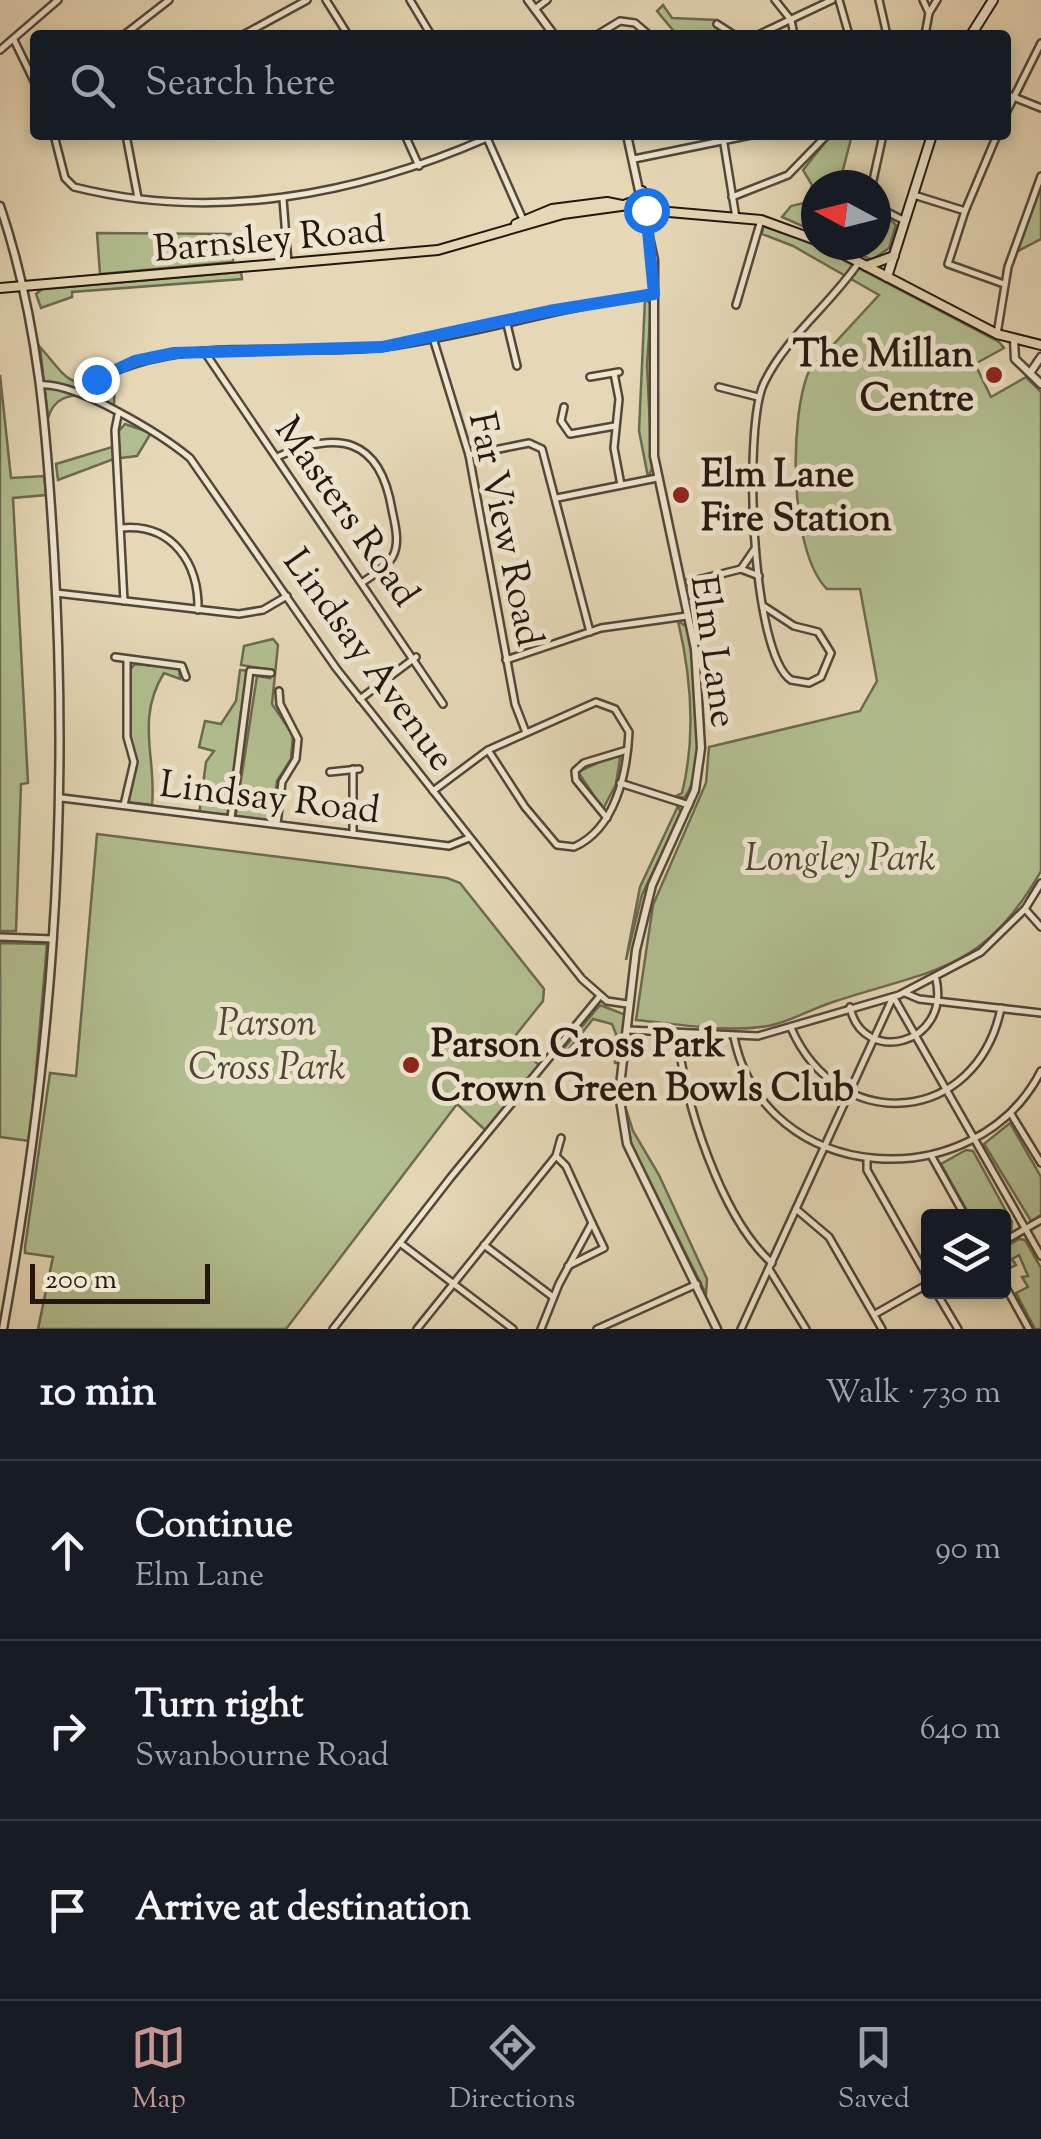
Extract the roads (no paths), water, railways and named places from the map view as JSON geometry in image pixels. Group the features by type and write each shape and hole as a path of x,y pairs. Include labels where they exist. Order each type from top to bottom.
{"main road":[{"path":"974,30 992,0"},
{"path":"888,277 930,140"},
{"path":"621,206 636,201 642,192"},
{"name":"Barnsley Road","path":"0,288 438,250 586,203 761,220 801,235"},
{"path":"862,264 894,256"},
{"path":"854,260 997,334 1041,345"}],"street":[{"path":"0,50 58,0"},
{"path":"130,30 169,0"},
{"path":"252,30 307,0"},
{"path":"326,0 345,30"},
{"path":"410,0 428,30"},
{"path":"528,0 550,30"},
{"path":"534,9 547,0"},
{"path":"775,0 791,20 793,30"},
{"path":"769,30 836,0 847,30"},
{"path":"923,0 928,13"},
{"path":"926,30 928,13 937,0"},
{"path":"880,1 886,30"},
{"path":"605,30 620,20 635,23 643,30"},
{"path":"716,24 726,30"},
{"path":"14,40 30,73"},
{"path":"1011,93 1041,43"},
{"path":"1011,95 1041,108"},
{"path":"56,140 70,185 138,198 200,203 283,198 344,188 419,166 477,140"},
{"path":"127,140 138,198"},
{"path":"407,140 419,166"},
{"path":"488,140 524,222"},
{"name":"Elm Lane","path":"628,140 646,210 654,294 650,392 657,478 698,670 701,748 698,777 689,805 646,903 627,1004 618,1105 622,1130 717,1329"},
{"path":"634,159 736,140"},
{"path":"732,197 788,175 822,140"},
{"path":"875,170 882,140"},
{"path":"995,140 948,264 1004,284"},
{"path":"724,144 736,218"},
{"path":"997,334 1004,284 1018,232 1041,176"},
{"path":"914,195 965,211"},
{"path":"283,198 288,264"},
{"path":"0,206 26,285 40,386 56,593 62,798 56,939 37,1118 3,1329"},
{"path":"891,214 906,221"},
{"path":"736,305 761,220"},
{"path":"765,607 824,636 832,653 821,677 802,683 782,673 765,607 755,548 751,442 758,397 777,362 862,264"},
{"path":"76,392 135,361 204,352 382,347 654,294"},
{"path":"506,320 517,366"},
{"name":"Far View Road","path":"433,338 469,456 506,660 525,730"},
{"path":"1014,339 1014,359 1041,384"},
{"name":"Masters Road","path":"204,352 416,657 444,704"},
{"path":"1030,373 1041,357"},
{"path":"590,376 616,372 619,398 614,448 621,486"},
{"name":"Lindsay Avenue","path":"40,386 57,385 76,392 162,437 190,458 360,699 600,996"},
{"path":"719,387 758,397"},
{"path":"564,406 562,421 570,434 616,426"},
{"path":"118,415 115,430 124,601"},
{"path":"276,458 316,441 334,441 358,448 384,473 397,543 389,562 363,582"},
{"path":"469,456 534,443 544,455 590,632"},
{"path":"556,498 657,478"},
{"path":"121,528 148,530 174,543 195,572 198,610"},
{"path":"741,569 755,548"},
{"path":"689,582 741,569 759,576"},
{"path":"56,593 246,614 287,596"},
{"path":"506,660 590,632 688,616"},
{"path":"115,657 182,666 186,677"},
{"path":"360,699 416,657"},
{"path":"124,805 134,762 127,737 127,661"},
{"path":"231,818 250,671 271,673"},
{"path":"277,824 282,782 296,758 298,739 280,704 279,691"},
{"path":"432,791 488,750 525,730 600,701 615,709 626,725 627,750 607,818 581,844 558,845 524,806 488,750"},
{"path":"607,818 576,780 575,771 579,765 627,750"},
{"path":"330,772 356,768 353,834"},
{"path":"620,783 689,805"},
{"name":"Lindsay Road","path":"62,798 449,846 469,838"},
{"path":"625,1030 734,1037 791,1028 906,993 981,952 1025,909 1041,883"},
{"path":"1025,909 1041,927"},
{"path":"0,937 56,939"},
{"path":"850,1007 860,1027 876,1038 897,1042 916,1035 932,1020 940,1001 936,979"},
{"path":"906,993 1041,1013"},
{"path":"334,1329 600,996 627,1004"},
{"path":"894,997 1041,1256"},
{"path":"742,1329 894,997"},
{"path":"791,1028 819,1073 850,1095 899,1104 946,1089 982,1057 1001,1008"},
{"path":"678,1034 684,1079 705,1148 742,1221 806,1329"},
{"path":"734,1037 741,1064 763,1100 788,1124 824,1148 867,1160 932,1157 974,1140 1011,1114 1041,1071"},
{"path":"1011,1114 1041,1163"},
{"path":"417,1329 556,1156 561,1138"},
{"path":"556,1156 566,1166 604,1248 568,1266"},
{"path":"932,1157 961,1209"},
{"path":"867,1160 868,1170 921,1268"},
{"path":"796,1209 829,1237 877,1313 882,1329"},
{"path":"1011,1237 1041,1220"},
{"path":"541,1329 553,1297 592,1223"},
{"path":"399,1243 512,1329"},
{"path":"484,1245 553,1297"},
{"path":"597,1329 697,1284"},
{"path":"877,1313 921,1285"},
{"path":"1011,1297 1029,1329"},
{"path":"940,1299 958,1329"}],"waterway":[{"path":"0,973 0,1032"}],"place":[{"name":"The Millan Centre","path":"994,375"},
{"name":"Elm Lane Fire Station","path":"681,495"},
{"name":"Parson Cross Park Crown Green Bowls Club","path":"411,1065"}],"park label":[{"name":"Longley Park","path":"840,857"},
{"name":"Parson Cross Park","path":"267,1044"}]}
